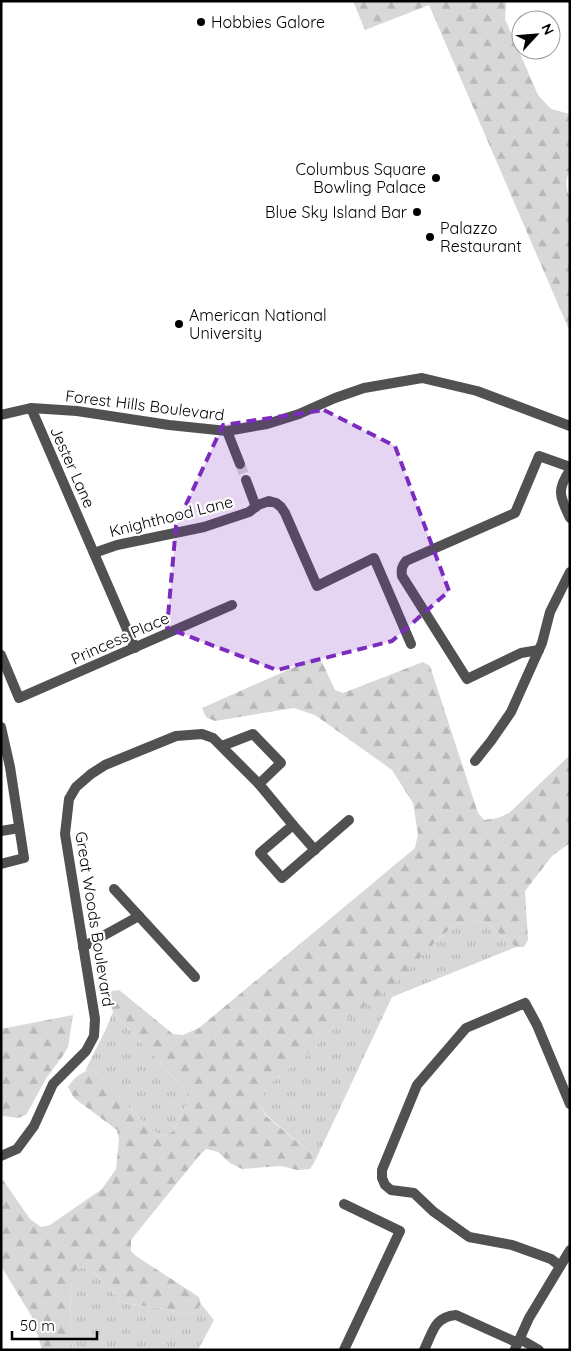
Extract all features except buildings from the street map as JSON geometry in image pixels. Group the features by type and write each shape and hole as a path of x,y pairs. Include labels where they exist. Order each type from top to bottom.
{"street":[{"name":"Forest Hills Boulevard","path":"1,415 31,408 78,410 169,425 227,431 267,424 300,414 364,388 422,378 477,391 570,426"},
{"name":"Jester Lane","path":"31,408 135,648"},
{"path":"227,431 240,464"},
{"path":"539,650 520,653 467,679 402,576 402,565 406,561 515,513 539,456 570,468 560,489 561,499 570,518"},
{"path":"246,480 256,507"},
{"name":"Knighthood Lane","path":"94,553 117,544 204,526 249,512 269,501 276,503 281,507 317,586 374,558 411,644"},
{"path":"475,761 492,741 511,712 542,644 550,612 570,572"},
{"name":"Princess Place","path":"1,655 19,698 232,605"},
{"path":"1,727 10,767 24,858 1,864"},
{"name":"Great Woods Boulevard","path":"1,1156 17,1149 34,1126 53,1084 86,1051 94,1036 95,1019 65,834 69,799 76,787 105,765 176,736 202,734 213,738 222,746 259,784 315,850"},
{"path":"222,746 254,734 281,763 259,784"},
{"path":"293,826 260,854 282,878 349,820"},
{"path":"1,831 19,828"},
{"path":"114,890 195,977"},
{"path":"83,947 139,916"},
{"path":"560,1266 550,1259 512,1245 469,1237 434,1212 414,1193 391,1190 385,1185 382,1178 382,1170 417,1085 466,1028 525,1003 537,1025 570,1104"},
{"path":"344,1204 400,1231 344,1350"},
{"path":"517,1344 529,1318 570,1250"},
{"path":"424,1350 437,1322 446,1316 456,1315 517,1344 539,1350"}],"highlighted area":[{"path":"324,410 395,446 449,591 392,641 277,670 167,628 176,526 223,425"}],"green space":[{"path":"353,1 506,1 505,19 511,33 511,60 523,60 538,95 551,109 570,114 570,172 566,185 570,198 570,332 429,5 365,30"},
{"path":"315,658 322,662 335,690 343,693 423,662 430,666 478,813 484,820 498,818 509,813 570,755 570,843 552,856 525,891 528,940 524,947 516,947 487,923 469,920 454,926 437,940 399,980 330,1031 304,1058 267,1085 260,1104 266,1116 312,1154 315,1161 310,1169 297,1170 281,1166 242,1169 230,1163 218,1152 206,1149 131,1240 131,1251 136,1256 199,1297 201,1304 195,1313 186,1314 123,1303 92,1271 83,1267 77,1269 70,1277 73,1350 42,1350 32,1317 1,1266 1,1179 30,1219 41,1227 50,1225 102,1189 116,1169 119,1139 117,1130 74,1098 68,1087 82,1073 93,1070 152,1131 164,1136 173,1131 188,1103 187,1092 113,1012 108,997 112,991 119,990 173,1034 183,1035 199,1028 415,848 418,834 413,803 392,770 315,715 294,708 215,721 206,717 202,708"},
{"path":"469,920 487,923 516,947 392,997 315,1161 312,1154 266,1115 260,1104 267,1085 304,1058 330,1031 454,926"},
{"path":"113,1012 187,1092 188,1103 173,1131 164,1136 152,1131 93,1070 85,1071"},
{"path":"73,1015 68,1047 47,1077 26,1115 18,1118 3,1116 1,1113 1,1029"},
{"path":"83,1267 92,1271 123,1303 186,1314 195,1313 201,1304 214,1320 198,1350 73,1350 70,1276 77,1269"}],"tunnel":[{"path":"240,464 246,480"}],"place":[{"name":"Hobbies Galore","path":"201,22"},
{"name":"Columbus Square Bowling Palace","path":"436,178"},
{"name":"Blue Sky Island Bar","path":"417,212"},
{"name":"Palazzo Restaurant","path":"430,237"},
{"name":"American National University","path":"179,324"}]}
